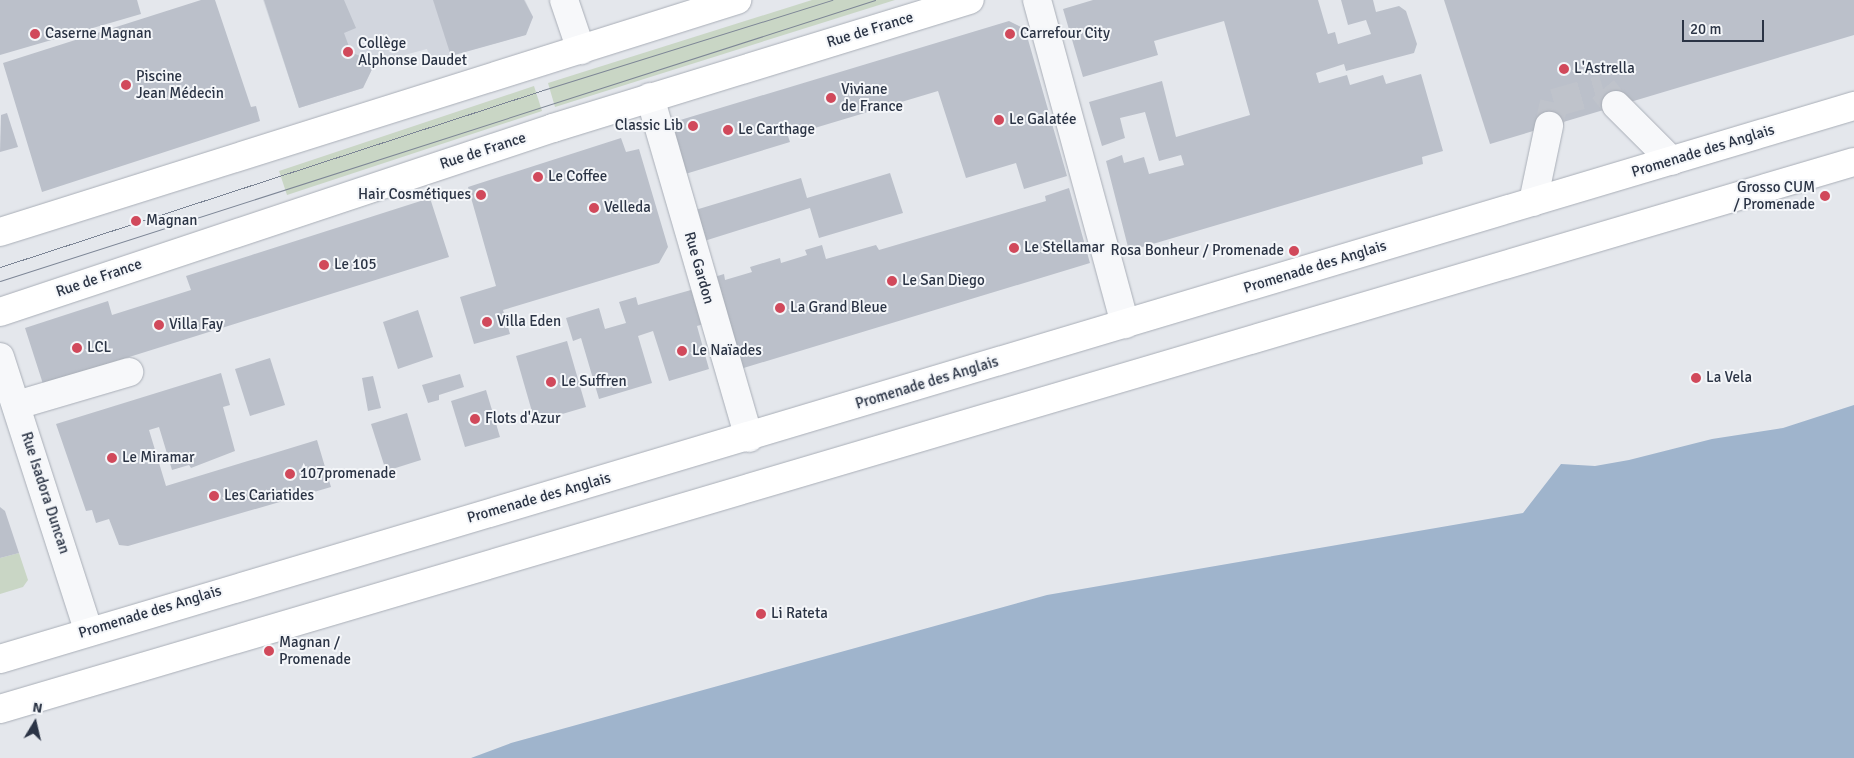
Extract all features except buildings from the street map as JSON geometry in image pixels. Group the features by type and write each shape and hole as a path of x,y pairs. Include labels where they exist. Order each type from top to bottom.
{"main road":[{"path":"0,232 737,0"},
{"name":"Rue de France","path":"0,312 283,215 650,97 970,0"},
{"name":"Promenade des Anglais","path":"0,659 88,630 749,438 1854,106"},
{"path":"0,709 1854,162"}],"street":[{"path":"564,0 581,50"},
{"path":"1037,0 1125,324"},
{"name":"Rue Gardon","path":"650,97 749,438"},
{"path":"1616,105 1672,161"},
{"path":"1533,202 1549,126"},
{"name":"Rue Isadora Duncan","path":"0,357 88,630"},
{"path":"17,405 130,372"}],"shaded area":[{"name":"Collège Alphonse Daudet","path":"263,0 525,0 533,17 525,35 431,61 427,49 375,63 363,88 299,108"}],"green space":[{"path":"812,0 895,0 555,107 548,83"},
{"path":"534,86 542,111 287,195 279,171"},
{"path":"19,553 28,580 23,587 0,594 0,558"}],"water":[{"path":"1854,405 1854,758 471,758 511,743 1047,595 1523,513 1561,464 1595,466 1629,460 1712,439 1783,428"}],"tunnel":[{"path":"1549,126 1554,103 1603,89 1616,105"}],"tram line":[{"path":"0,267 543,90 832,0"},
{"path":"0,281 875,0"}],"place":[{"name":"Caserne Magnan","path":"35,34"},
{"name":"Carrefour City","path":"1010,34"},
{"name":"Collège Alphonse Daudet","path":"348,52"},
{"name":"L'Astrella","path":"1564,69"},
{"name":"Piscine Jean Médecin","path":"126,85"},
{"name":"Viviane de France","path":"831,98"},
{"name":"Le Galatée","path":"999,120"},
{"name":"Classic Lib","path":"693,126"},
{"name":"Le Carthage","path":"728,130"},
{"name":"Le Coffee","path":"538,177"},
{"name":"Hair Cosmétiques","path":"481,195"},
{"name":"Grosso CUM / Promenade","path":"1825,196"},
{"name":"Velleda","path":"594,208"},
{"name":"Magnan","path":"136,221"},
{"name":"Le Stellamar","path":"1014,248"},
{"name":"Rosa Bonheur / Promenade","path":"1294,251"},
{"name":"Le 105","path":"324,265"},
{"name":"Le San Diego","path":"892,281"},
{"name":"La Grand Bleue","path":"780,308"},
{"name":"Villa Eden","path":"487,322"},
{"name":"Villa Fay","path":"159,325"},
{"name":"LCL","path":"77,348"},
{"name":"Le Naïades","path":"682,351"},
{"name":"La Vela","path":"1696,378"},
{"name":"Le Suffren","path":"551,382"},
{"name":"Flots d'Azur","path":"475,419"},
{"name":"Le Miramar","path":"112,458"},
{"name":"107promenade","path":"290,474"},
{"name":"Les Cariatides","path":"214,496"},
{"name":"Li Rateta","path":"761,614"},
{"name":"Magnan / Promenade","path":"269,651"}]}
